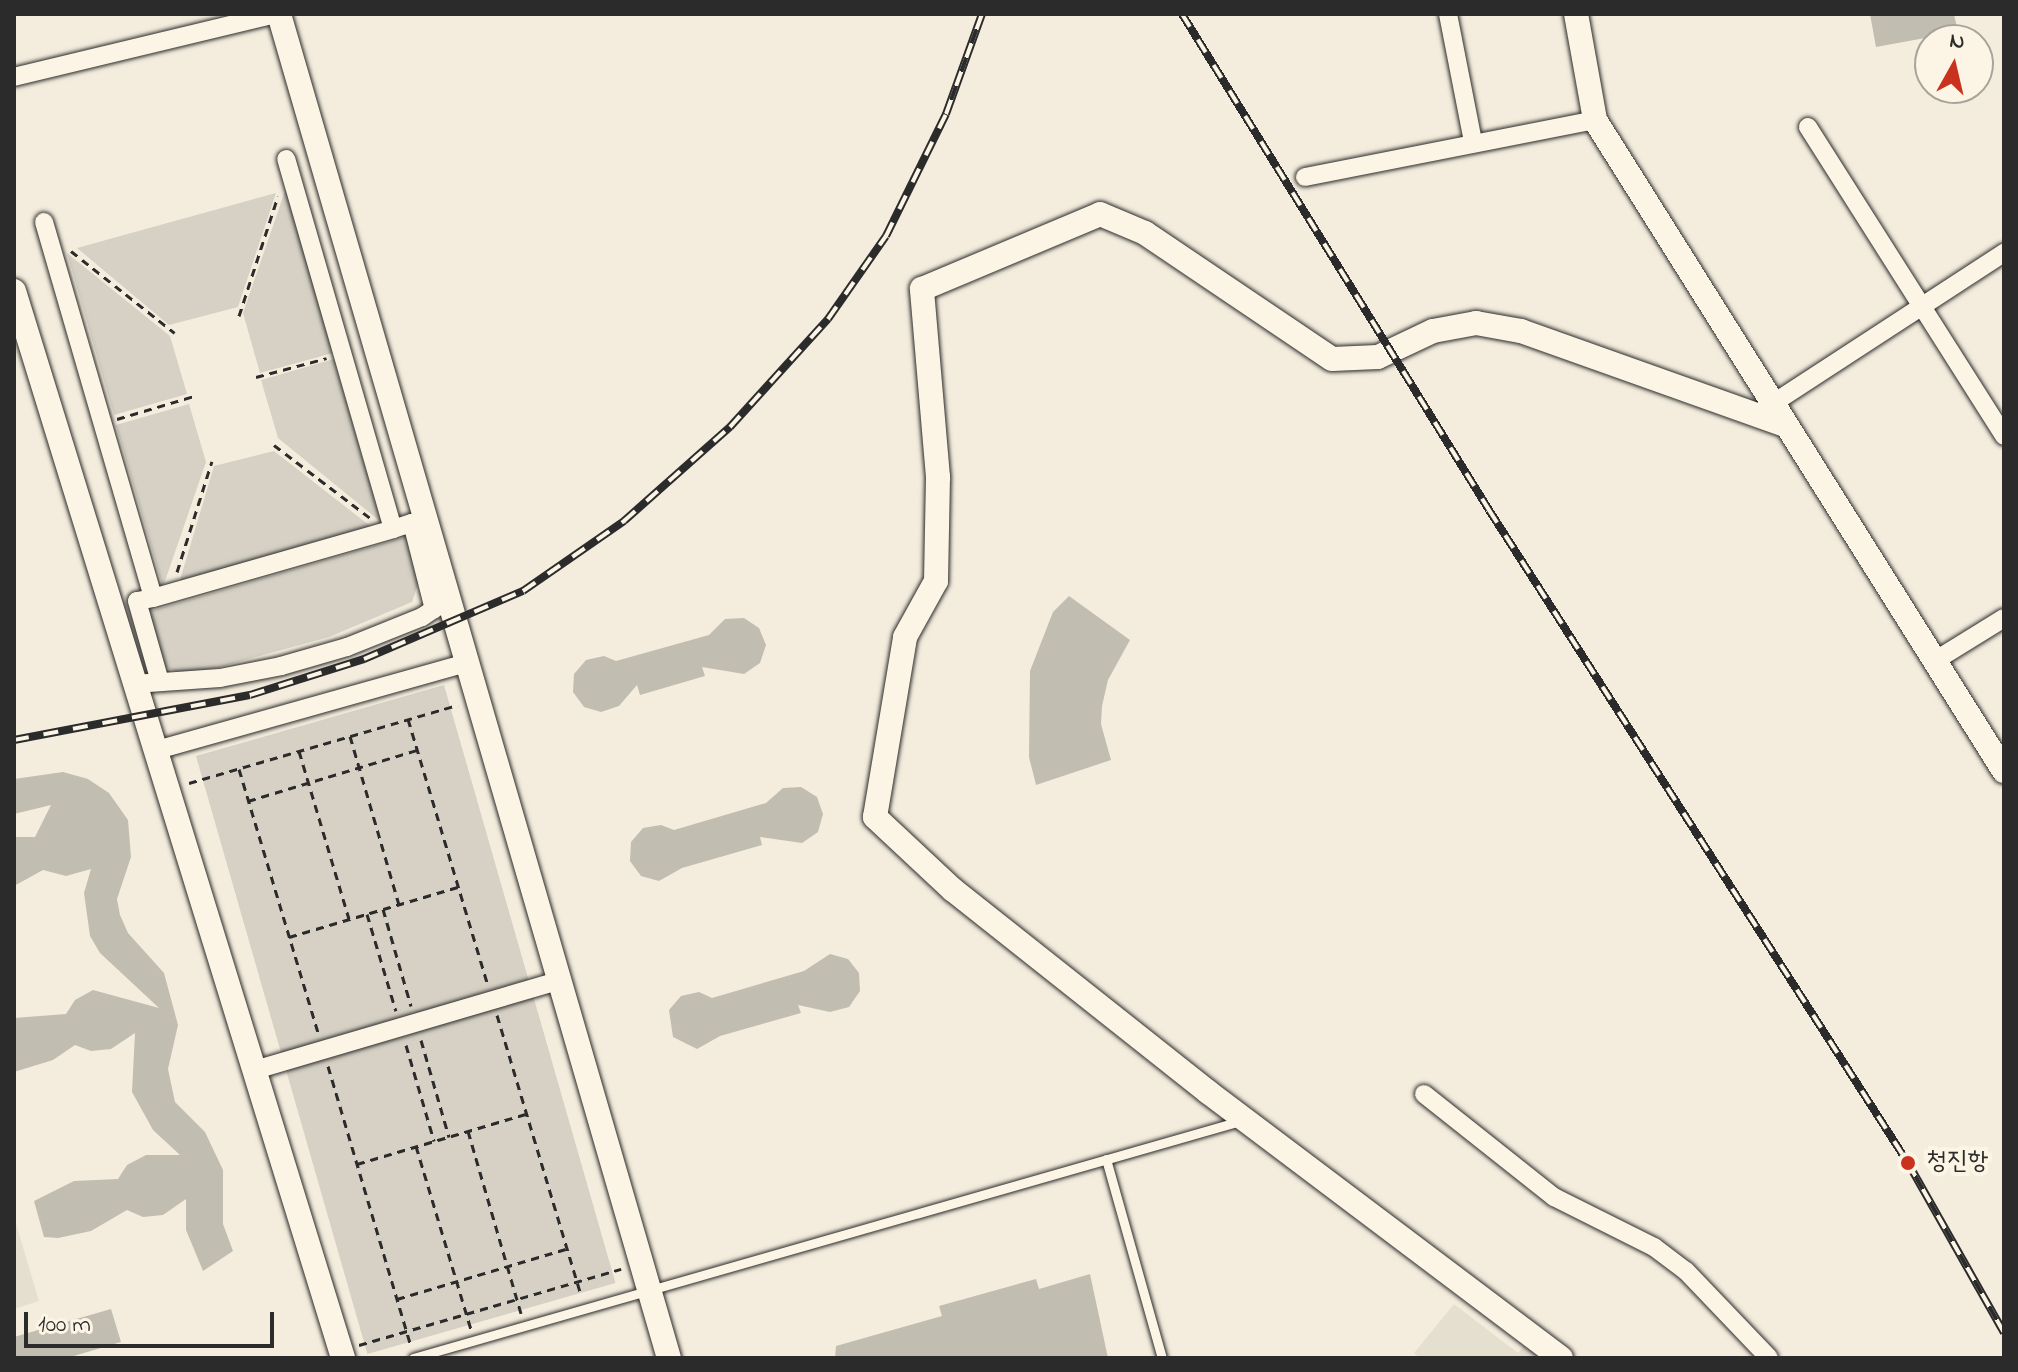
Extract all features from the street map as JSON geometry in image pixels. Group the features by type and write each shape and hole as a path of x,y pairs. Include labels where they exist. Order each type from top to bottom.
{"street":[{"path":"14,77 278,14 440,604"},
{"path":"1448,14 1473,142"},
{"path":"1576,14 1595,120 2004,771"},
{"path":"1305,177 1595,120"},
{"path":"1808,127 2004,436"},
{"path":"287,162 390,530"},
{"path":"1561,1358 1245,1120 953,890 875,817 905,637 936,581 938,477 922,289 1100,214 1145,233 1332,359 1378,357 1433,331 1476,323 1521,331 1779,414"},
{"path":"46,227 102,424 161,595"},
{"path":"1779,414 1922,306 2004,253"},
{"path":"14,291 341,1354"},
{"path":"160,682 137,601 412,523 440,604 466,663 669,1358"},
{"path":"134,684 220,678 281,666 347,647 440,604"},
{"path":"1936,660 2004,618"},
{"path":"157,750 466,663"},
{"path":"255,1070 558,981"},
{"path":"1424,1094 1554,1197 1654,1247 1686,1271 1769,1358"}],"lane":[{"path":"413,1358 648,1288 1245,1120"},
{"path":"1106,1159 1162,1358"}],"path":[{"path":"239,316 287,162"},
{"path":"46,227 175,333"},
{"path":"256,377 343,354"},
{"path":"102,424 194,396"},
{"path":"274,445 390,530"},
{"path":"161,595 212,461"},
{"path":"169,789 476,699"},
{"path":"350,736 399,905"},
{"path":"248,801 417,750"},
{"path":"299,751 349,919"},
{"path":"289,937 458,887"},
{"path":"357,1164 526,1114"},
{"path":"468,1131 525,1325"},
{"path":"416,1146 474,1340"},
{"path":"397,1299 567,1249"},
{"path":"341,1354 641,1263"}],"shaded area":[{"path":"286,188 333,353 260,373 243,313"},
{"path":"276,193 238,307 169,325 77,248"},
{"path":"67,253 170,336 187,394 114,415"},
{"path":"334,359 381,522 278,438 261,380"},
{"path":"189,404 206,462 163,587 116,425"},
{"path":"274,451 374,529 180,580 214,466"},
{"path":"406,537 419,581 412,602 329,637 216,668 181,673 165,667 147,612"},
{"path":"444,685 615,1283 367,1354 196,756"},
{"path":"14,1217 39,1301 14,1309"},
{"path":"1454,1304 1518,1353 1526,1343 1544,1358 1420,1358 1414,1353"}],"building":[{"path":"1870,14 1954,14 1956,24 1914,24 1914,40 1876,47"},
{"path":"1069,596 1130,640 1108,680 1102,706 1101,724 1111,760 1036,785 1029,757 1030,671 1053,612"},
{"path":"744,618 759,628 766,645 760,663 744,674 702,667 705,676 640,695 637,685 619,706 601,712 584,707 573,692 574,674 586,660 604,656 616,661 709,635 725,619"},
{"path":"63,772 88,779 109,793 128,820 131,857 117,899 120,915 128,933 164,973 178,1025 168,1069 175,1102 205,1132 223,1170 223,1224 233,1251 203,1271 186,1230 186,1199 163,1215 143,1217 127,1210 91,1231 58,1238 44,1237 34,1201 74,1181 118,1179 127,1165 146,1155 180,1155 153,1130 132,1092 135,1033 111,1049 91,1051 75,1045 53,1060 14,1072 14,1018 66,1014 75,1000 93,990 159,1008 100,953 90,936 84,893 91,869 66,876 43,870 14,886 14,837 35,837 51,805 14,814 14,779"},
{"path":"801,787 817,797 823,814 818,832 802,843 760,837 762,845 682,868 659,881 641,876 630,861 631,842 643,828 661,825 674,830 766,803 783,788"},
{"path":"830,954 848,959 859,973 860,991 849,1007 830,1012 798,1005 801,1013 720,1036 697,1049 673,1037 669,1010 681,996 699,992 712,998 804,971"},
{"path":"1090,1274 1108,1358 835,1358 836,1346 942,1316 939,1306 1036,1279 1039,1289"},
{"path":"111,1309 121,1342 67,1358 14,1358 14,1337"}],"railway":[{"path":"14,740 250,695 364,659 523,591 624,521 730,427 828,319 886,236 946,114 982,14"},
{"path":"1182,14 1489,510 1908,1163 2004,1333"}],"place":[{"name":"청진항","path":"1908,1163"}]}
